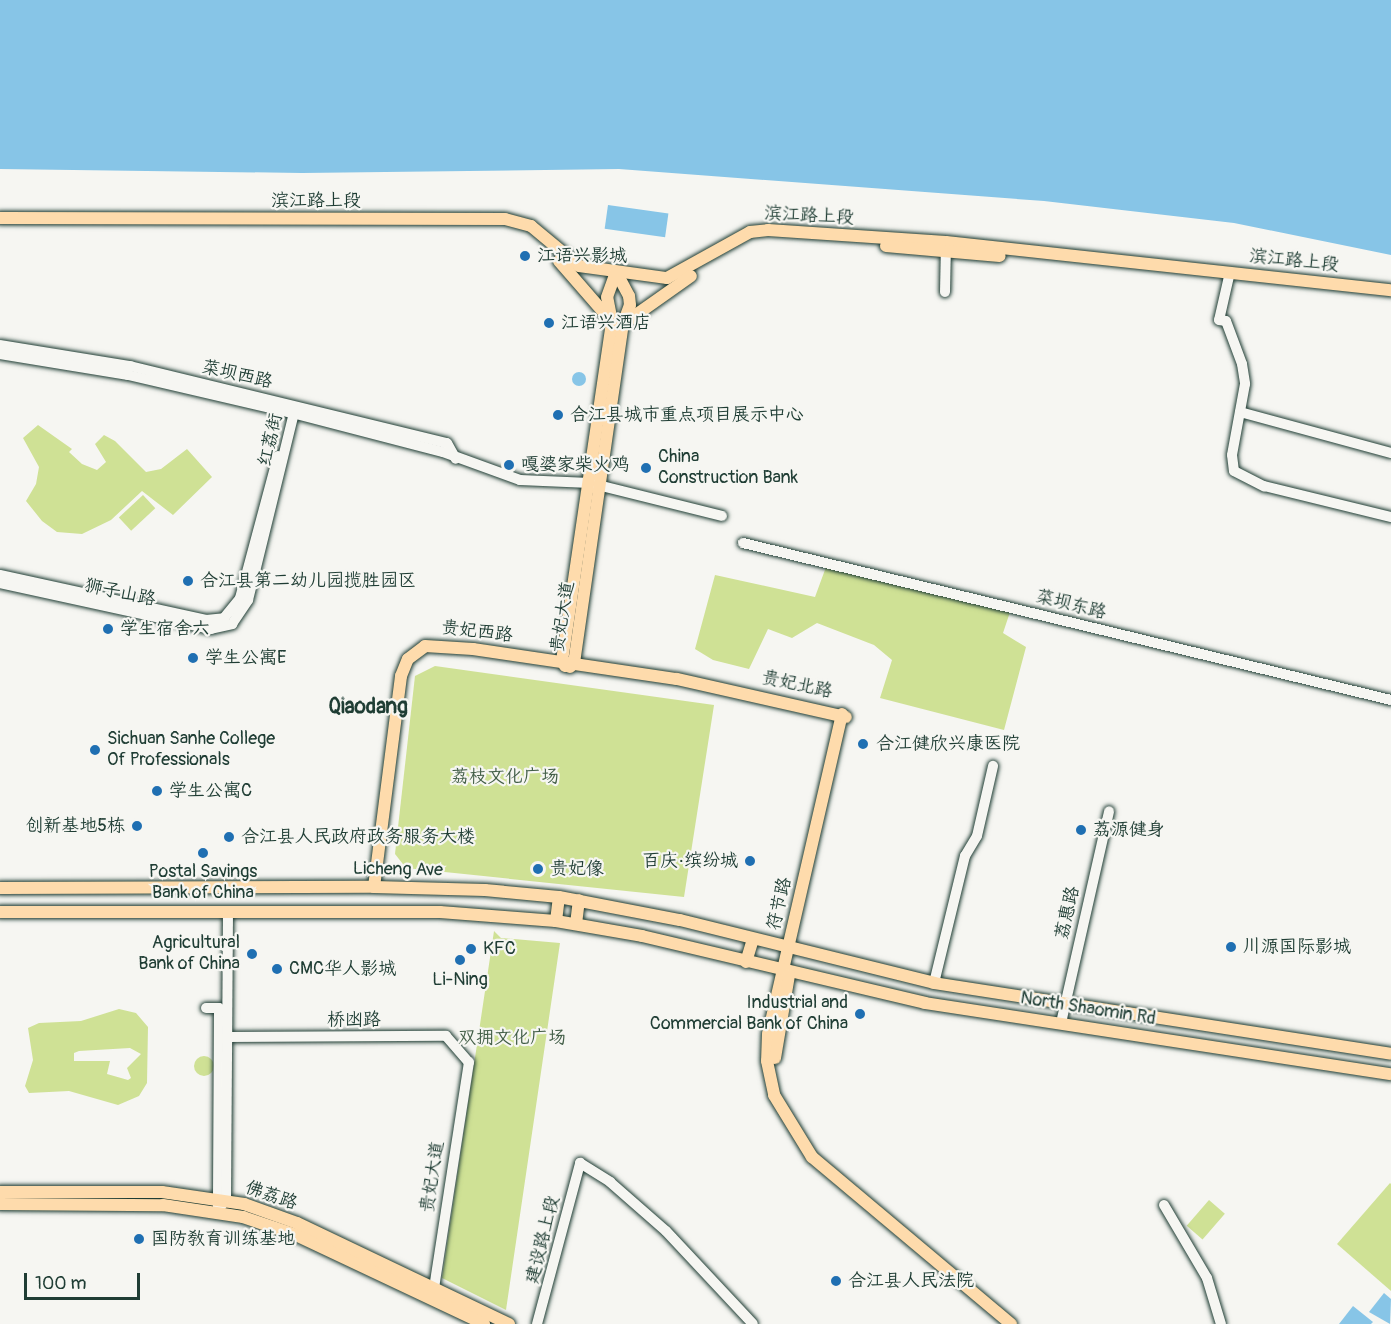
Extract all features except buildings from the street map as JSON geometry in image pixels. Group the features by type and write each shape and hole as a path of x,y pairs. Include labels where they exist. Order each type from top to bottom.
{"main road":[{"name":"滨江路上段","path":"0,218 505,219 531,226 575,265 616,272 674,277 755,230 946,247 1229,277 1391,298"},
{"name":"滨江路上段","path":"0,226 516,228 535,237 618,323 757,237 946,247"},
{"path":"616,272 607,297 618,323"},
{"path":"616,272 630,300 618,323"},
{"name":"滨江路上段","path":"1229,277 1391,290"},
{"name":"贵妃大道","path":"568,665 618,323"},
{"name":"贵妃西路","path":"377,887 389,754 401,676 408,658 433,645 568,665"},
{"name":"贵妃北路","path":"568,665 843,718"},
{"name":"符节路","path":"843,718 786,972 766,1049 774,1095 780,1101 812,1157 1011,1324"},
{"name":"Licheng Ave","path":"0,888 377,887 485,890 579,900 791,949"},
{"path":"556,921 559,897"},
{"path":"576,924 579,900"},
{"path":"0,912 440,912 576,924 786,972"},
{"path":"746,962 753,939"},
{"name":"North Shaomin Rd","path":"791,949 934,983 1391,1054"},
{"name":"North Shaomin Rd","path":"786,972 925,1003 1391,1074"},
{"name":"佛荔路","path":"0,1192 162,1192 220,1203 509,1324"},
{"name":"佛荔路","path":"0,1204 220,1203"},
{"name":"佛荔路","path":"434,1292 484,1324"}],"street":[{"path":"945,292 946,247"},
{"path":"1229,277 1223,320 1245,375 1232,465 1239,477 1264,486 1391,517"},
{"name":"菜坝西路","path":"0,345 130,366 293,411"},
{"name":"菜坝西路","path":"0,354 128,375 447,443 456,459 520,480 596,485"},
{"name":"红荔街","path":"230,620 248,600 293,411"},
{"path":"1240,412 1391,453"},
{"path":"596,485 722,516"},
{"name":"菜坝东路","path":"743,543 1391,700"},
{"name":"狮子山路","path":"0,575 206,620 230,620"},
{"name":"狮子山路","path":"0,583 202,627 220,628 230,620"},
{"path":"934,983 965,856 977,836 993,766"},
{"name":"荔惠路","path":"1061,1023 1109,811"},
{"path":"220,1203 227,1037 228,912"},
{"path":"206,1008 219,1008 220,1203"},
{"name":"桥凼路","path":"227,1037 446,1036 469,1062"},
{"name":"贵妃大道","path":"434,1292 469,1062"},
{"name":"建设路上段","path":"537,1324 580,1163 610,1182 666,1231 753,1324"},
{"path":"1164,1205 1207,1278 1221,1324"}],"green space":[{"path":"38,425 72,449 69,452 82,464 97,470 106,462 95,444 104,435 115,441 146,472 161,469 187,449 212,477 173,515 142,491 111,520 82,534 57,532 42,521 26,501 36,484 39,467 23,438"},
{"path":"143,495 155,508 131,531 119,518"},
{"path":"826,567 1010,612 1003,633 1026,647 1004,730 880,698 892,660 874,645 817,623 792,638 768,629 749,669 713,660 695,649 715,575 815,597"},
{"name":"荔枝文化广场","path":"435,666 714,705 684,897 406,868 395,854 415,676"},
{"name":"双拥文化广场","path":"494,931 501,938 560,943 506,1310 442,1278"},
{"path":"119,1009 136,1013 148,1027 147,1083 139,1096 118,1105 69,1091 29,1093 25,1086 33,1060 28,1028 39,1023 81,1021","holes":["130,1048 141,1054 127,1068 131,1078 128,1080 107,1074 110,1061 74,1061 74,1053 79,1051"]},
{"path":"204,1056 211,1059 214,1066 211,1073 204,1076 197,1073 194,1066 197,1059"},
{"path":"1391,1184 1391,1291 1337,1244"},
{"path":"1209,1200 1225,1214 1203,1239 1187,1226"}],"water":[{"path":"0,0 1391,0 1391,255 1234,223 1044,201 619,169 302,173 0,169"},
{"path":"608,205 668,213 665,237 605,229"},
{"path":"579,372 584,374 586,379 584,384 579,386 574,384 572,379 574,374"},
{"path":"1384,1293 1391,1299 1390,1324 1369,1312"},
{"path":"1353,1306 1373,1322 1371,1324 1339,1324"}],"place":[{"name":"江语兴影城","path":"525,256"},
{"name":"江语兴酒店","path":"549,323"},
{"name":"合江县城市重点项目展示中心","path":"558,415"},
{"name":"嘎婆家柴火鸡","path":"509,465"},
{"name":"China Construction Bank","path":"646,468"},
{"name":"合江县第二幼儿园揽胜园区","path":"188,581"},
{"name":"学生宿舍六","path":"108,629"},
{"name":"学生公寓E","path":"193,658"},
{"name":"合江健欣兴康医院","path":"863,744"},
{"name":"Sichuan Sanhe College Of Professionals","path":"95,750"},
{"name":"学生公寓C","path":"157,791"},
{"name":"创新基地5栋","path":"137,826"},
{"name":"荔源健身","path":"1081,830"},
{"name":"合江县人民政府政务服务大楼","path":"229,837"},
{"name":"Postal Savings Bank of China","path":"203,853"},
{"name":"百庆·缤纷城","path":"750,861"},
{"name":"贵妃像","path":"538,869"},
{"name":"川源国际影城","path":"1231,947"},
{"name":"KFC","path":"471,949"},
{"name":"Agricultural Bank of China","path":"252,954"},
{"name":"Li-Ning","path":"460,960"},
{"name":"CMC华人影城","path":"277,969"},
{"name":"Industrial and Commercial Bank of China","path":"860,1014"},
{"name":"国防教育训练基地","path":"139,1239"},
{"name":"合江县人民法院","path":"836,1281"}],"district":[{"name":"Qiaodang","path":"368,707"}]}
